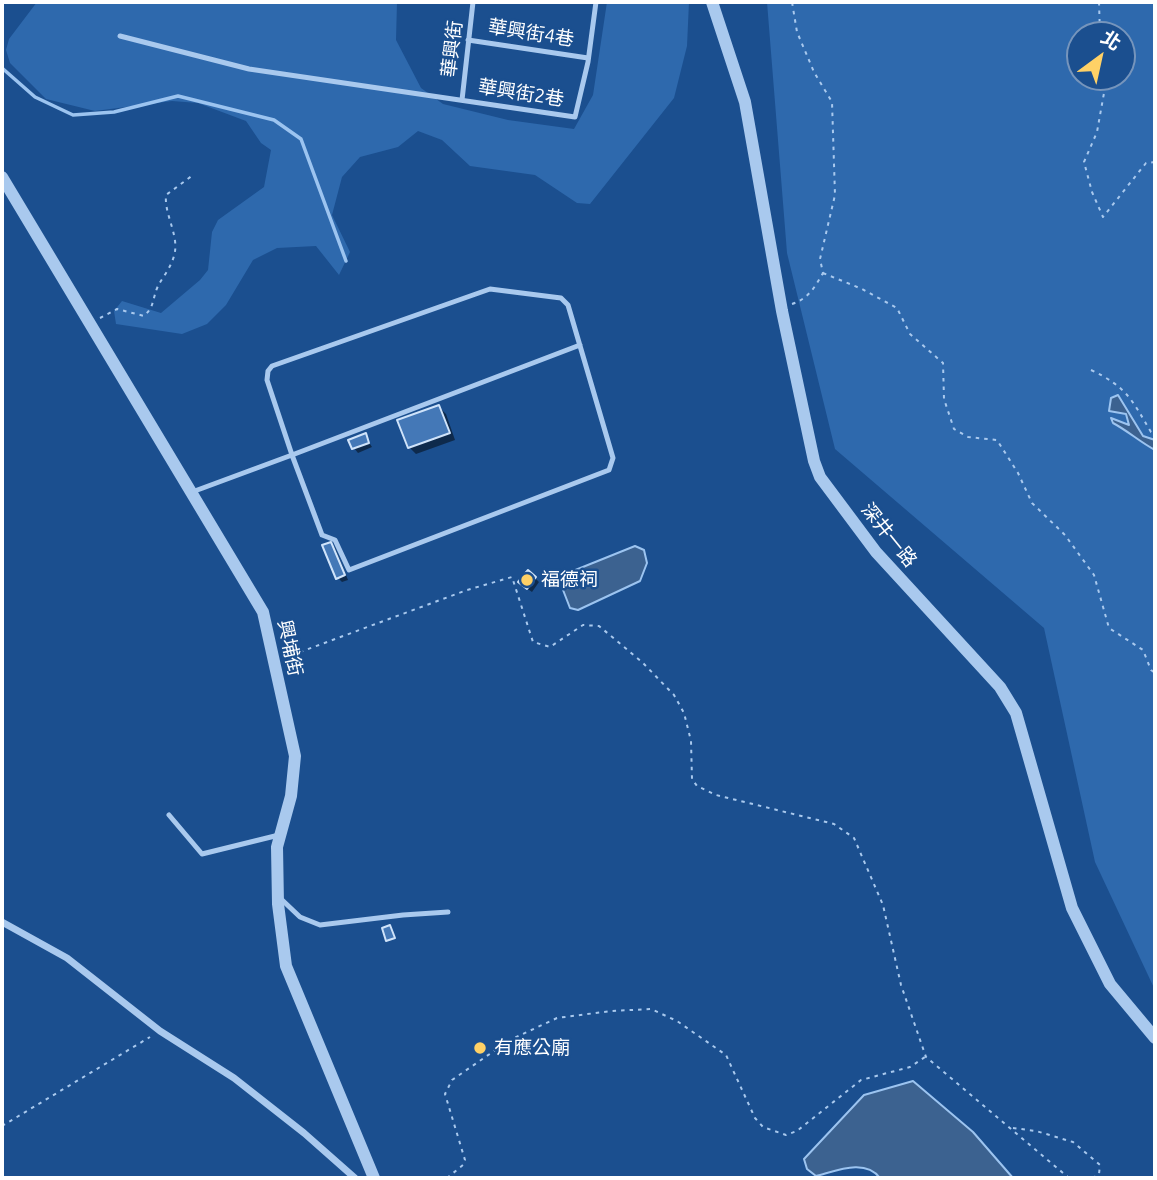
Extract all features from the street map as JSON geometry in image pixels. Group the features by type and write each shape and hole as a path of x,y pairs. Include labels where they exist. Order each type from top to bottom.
{"street":[{"name":"深井一路","path":"712,2 745,102 781,307 814,461 820,477 876,552 1000,687 1016,713 1072,908 1110,984 1155,1038"},
{"name":"興埔街","path":"2,177 263,612 295,757 291,796 277,847 278,895 286,966 374,1178"},
{"path":"2,922 67,958 160,1031 234,1078 304,1133 355,1178"}],"lane":[{"name":"華興街","path":"462,100 473,2"},
{"path":"588,58 596,2"},
{"name":"華興街2巷","path":"120,36 249,69 575,117 588,58"},
{"name":"華興街4巷","path":"468,40 588,58"},
{"path":"490,289 561,298 568,305 613,458 609,470 349,570 335,540 322,535 292,456 267,380 272,366 490,289"},
{"path":"192,492 580,345"},
{"path":"169,815 202,854 280,835"},
{"path":"278,895 300,917 320,925 448,912"}],"path":[{"path":"781,307 802,301 823,273 820,259 835,195 832,102 814,72 797,32 792,2"},
{"path":"1099,2 1100,21"},
{"path":"1104,91 1097,132 1084,162 1092,192 1103,217 1146,163 1155,162"},
{"path":"90,323 117,309 144,316 152,309 157,289 174,255 174,236 165,208 166,195 193,176"},
{"path":"823,273 897,307 910,334 943,363 944,399 954,429 968,437 997,440 1018,473 1032,503 1065,535 1094,575 1110,628 1143,650 1151,670 1155,673"},
{"path":"1091,370 1112,380 1130,398 1151,432 1155,434"},
{"path":"274,662 467,590 512,577 533,642 550,647 583,625 599,626 642,662 674,695 684,713 691,741 692,779 697,786 716,795 834,824 854,838 883,905 901,985 926,1057 1069,1178"},
{"path":"447,1178 463,1165 465,1160 444,1094 447,1086 510,1040 557,1018 651,1009 677,1021 726,1055 754,1118 763,1127 786,1135 797,1131 861,1080 910,1068 926,1057"},
{"path":"2,1126 160,1031"},
{"path":"1012,1128 1036,1131 1073,1142 1100,1165 1099,1174 1093,1178"}],"shaded area":[{"path":"37,2 397,2 396,40 421,88 443,104 508,120 574,129 593,95 607,2 689,2 687,46 674,98 590,204 577,203 535,175 470,166 442,140 418,131 398,147 360,157 342,177 332,215 350,252 339,275 316,246 277,248 253,260 226,305 207,324 182,334 116,324 114,311 122,301 161,313 200,280 208,270 212,232 218,220 264,187 271,150 261,143 246,121 198,103 172,101 95,111 46,99 10,63 6,50 9,39"},
{"path":"767,2 1155,2 1155,990 1095,862 1044,628 835,449 787,253"},
{"path":"1118,395 1143,436 1155,440 1155,450 1113,423 1111,418 1129,425 1126,414 1109,411 1111,398"},
{"path":"635,546 644,550 647,563 640,581 578,610 570,608 558,577"},
{"path":"913,1081 973,1132 1013,1178 880,1178 874,1172 858,1167 816,1176 807,1169 804,1159 864,1095"}],"building":[{"path":"439,405 450,433 408,448 397,420"},
{"path":"366,433 369,443 352,449 348,440"},
{"path":"331,542 345,575 336,579 322,545"},
{"name":"福德祠","path":"528,570 536,577 527,589 518,582"},
{"path":"390,925 395,938 386,941 382,928"}],"waterway":[{"path":"2,68 35,97 73,115 114,112 178,96 274,120 301,139 346,261"}],"place":[{"name":"福德祠","path":"527,580"},
{"name":"有應公廟","path":"480,1048"}]}
